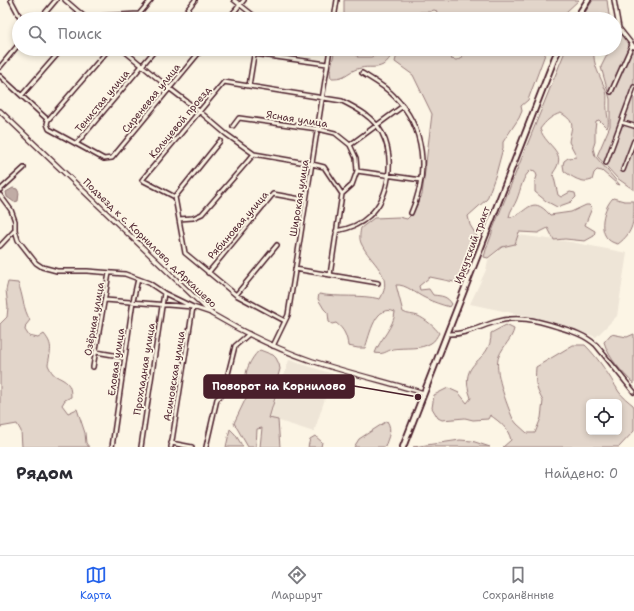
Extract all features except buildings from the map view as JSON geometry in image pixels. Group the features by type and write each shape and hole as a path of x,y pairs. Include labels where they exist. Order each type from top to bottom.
{"main road":[{"path":"580,12 588,0"},
{"name":"Иркутский тракт","path":"403,447 556,56"}],"street":[{"path":"11,0 17,12"},
{"path":"46,12 56,0"},
{"path":"65,0 79,12"},
{"path":"141,12 150,0"},
{"path":"186,12 195,0"},
{"path":"234,0 249,12"},
{"path":"234,12 244,0"},
{"path":"335,12 337,0"},
{"path":"614,0 616,12"},
{"path":"611,92 633,46 622,32"},
{"path":"0,67 12,52"},
{"path":"22,95 56,56"},
{"path":"76,144 48,129 46,124 103,56"},
{"path":"131,56 226,134 254,154 324,167 342,194"},
{"name":"Тенистая улица","path":"76,144 150,56"},
{"name":"Сиреневая улица","path":"76,144 104,159 112,158 196,56"},
{"path":"249,86 254,56"},
{"path":"269,56 327,64"},
{"name":"Широкая улица","path":"273,346 288,315 329,56"},
{"path":"362,73 385,88 394,96 411,118 417,132 421,146 421,180 418,197 411,212"},
{"path":"0,76 48,120"},
{"name":"Кольцевой проезд","path":"174,197 142,180 224,82 342,101 358,109 371,119 382,134 387,149 389,165 386,188 369,216 357,225 344,230 336,231"},
{"path":"606,163 634,87"},
{"path":"330,275 342,194 352,185 357,172 356,158 350,144 403,106"},
{"name":"Подъезд к с. Корнилово, д.Аркашево","path":"0,111 212,314 273,346 311,361 424,393"},
{"name":"Ясная улица","path":"232,126 239,118 318,129 335,133 350,144"},
{"path":"621,122 634,126"},
{"path":"220,141 174,197 185,253 236,295 285,321"},
{"path":"623,170 634,142"},
{"path":"179,219 193,218 202,214 254,154"},
{"path":"0,190 24,168"},
{"path":"357,172 421,180"},
{"name":"Рябиновая улица","path":"208,273 273,194 306,200"},
{"path":"0,195 11,210 15,221 15,230 18,240 36,263 42,267 57,271 125,274 149,283 164,293 193,307 212,314"},
{"path":"0,246 15,230"},
{"path":"236,295 277,245"},
{"path":"295,269 378,283"},
{"name":"Озёрная улица","path":"94,367 109,273"},
{"name":"Еловая улица","path":"112,447 133,301 138,279"},
{"name":"Прохладная улица","path":"141,447 164,293"},
{"path":"105,300 133,301 193,307"},
{"name":"Асиновская улица","path":"171,447 193,307"},
{"path":"447,334 458,335 498,321 519,318 536,320 576,332 591,340 596,345 634,392"},
{"path":"206,447 217,399 223,394 235,346 249,334"},
{"path":"96,352 125,357"},
{"path":"171,443 192,447"}],"shaded area":[{"path":"344,0 579,0 566,12 437,12 434,10 429,12 344,12"},
{"path":"593,0 607,0 609,12 585,12"},
{"path":"622,32 634,45 634,190 617,178 597,156 610,126 610,99 601,67 606,56 622,56"},
{"path":"333,56 391,56 383,65 364,67 352,71 342,77 331,78 330,72"},
{"path":"397,56 452,56 451,59 456,60 461,59 463,56 544,56 528,100 521,106 522,111 519,118 503,142 503,148 496,174 487,199 468,216 470,225 478,238 457,281 454,282 430,277 419,286 420,290 429,289 433,295 444,297 452,304 450,307 438,303 403,286 396,285 403,312 421,317 439,333 434,341 422,347 393,349 383,353 375,353 390,328 395,312 388,310 378,316 371,329 365,348 358,348 348,346 343,330 336,323 332,324 329,322 328,313 318,299 319,294 380,299 384,291 385,283 380,270 361,243 361,228 374,218 399,217 407,219 413,213 422,195 432,114 413,75 395,62"},
{"path":"563,56 594,56 597,71 607,93 608,126 607,128 599,120 596,121 595,142 593,148 595,156 620,185 602,171 597,170 594,173 592,180 585,181 574,178 564,171 564,161 568,158 576,157 569,142 572,128 571,122 561,113 552,117 540,129 558,155 559,160 553,173 558,195 561,197 570,192 575,193 576,197 571,202 557,207 546,201 535,192 535,182 537,176 535,171 531,170 524,180 509,217 515,216 533,205 538,205 550,215 571,212 589,205 592,208 585,225 595,231 594,236 585,241 565,239 554,240 548,228 538,233 519,232 515,244 502,247 488,258 484,257 493,229"},
{"path":"13,188 17,189 19,193 18,201 14,202 7,197 6,192"},
{"path":"613,198 624,201 634,201 632,226 627,235 618,244 606,237 603,231 606,209"},
{"path":"518,235 571,242 627,253 617,316 596,337 565,326 531,317 470,304 486,270 488,260"},
{"path":"8,282 18,283 30,320 26,325 25,330 29,336 38,338 44,334 49,342 50,349 48,365 53,374 66,382 70,389 71,397 65,400 62,405 68,413 77,409 85,433 86,443 89,447 22,447 21,431 17,424 0,427 0,324 7,317 8,307 6,290"},
{"path":"506,325 514,329 499,356 499,378 513,419 527,433 535,433 541,418 543,401 536,384 536,367 573,345 585,345 604,367 619,392 633,405 634,431 619,447 503,447 511,440 510,436 503,426 490,415 488,419 473,420 465,418 442,420 438,418 432,408 434,395 448,388 459,393 467,403 471,398 468,385 468,375 471,368 486,351 490,343 491,333"},
{"path":"611,334 627,337 634,334 634,384 616,365 606,348 604,342"},
{"path":"260,350 273,355 279,364 280,369 276,383 275,398 269,418 278,420 280,447 260,447 262,428 257,429 256,447 248,447 234,423 246,398 251,393 246,372 253,358"},
{"path":"289,360 333,374 314,432 270,418"},
{"path":"387,421 390,431 385,447 354,447 359,439"},
{"path":"230,429 235,434 243,447 226,447"},
{"path":"315,436 322,442 321,447 308,447 310,439"},
{"path":"460,440 472,441 490,447 413,447"}],"place":[{"name":"Поворот на Корнилово","path":"418,397"}]}
